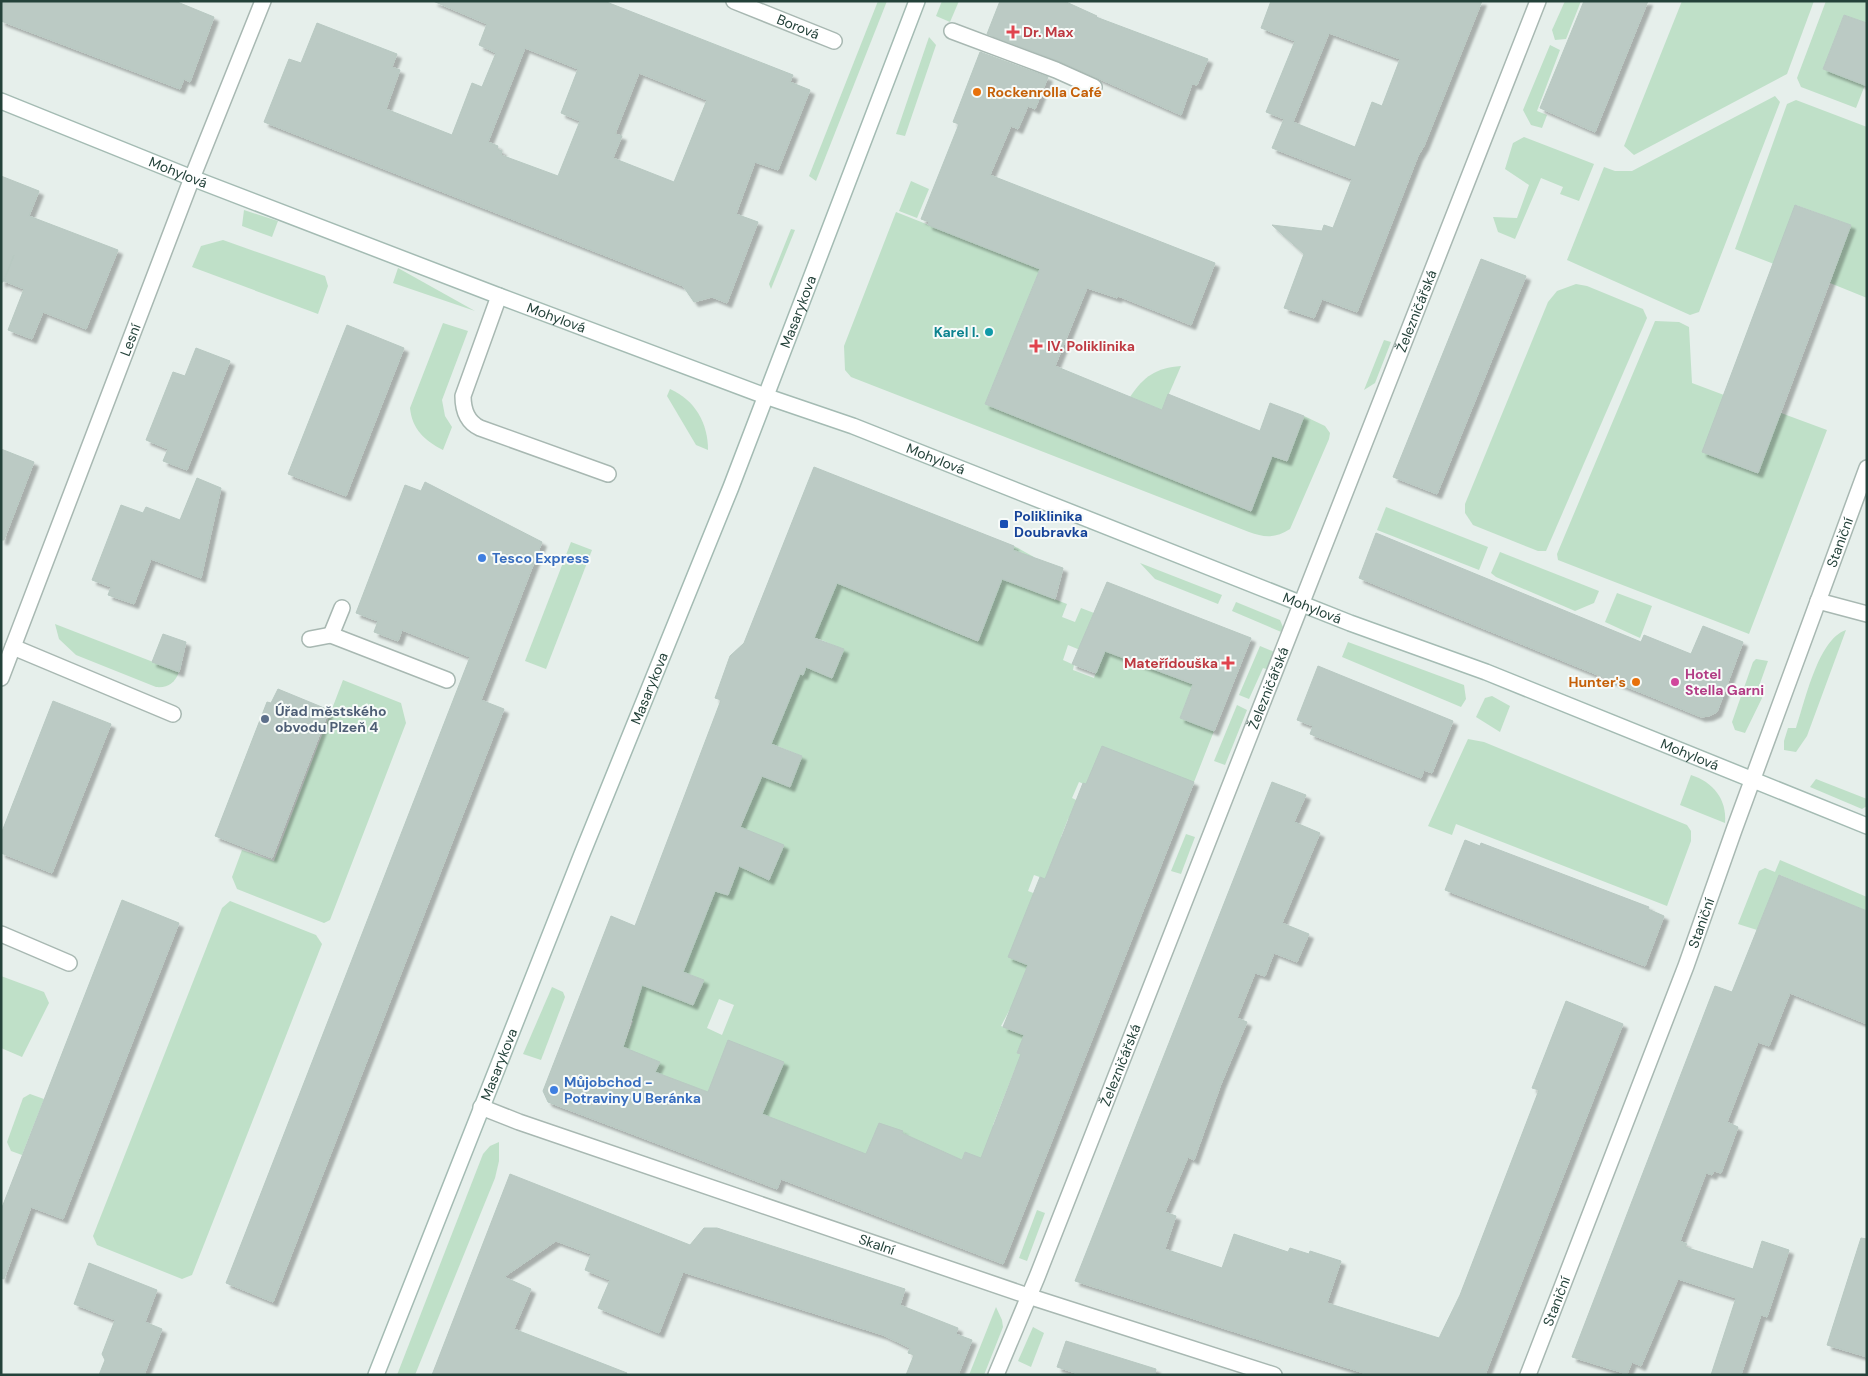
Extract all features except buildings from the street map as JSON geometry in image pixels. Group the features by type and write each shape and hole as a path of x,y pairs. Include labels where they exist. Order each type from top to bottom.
{"street":[{"name":"Lesní","path":"1,678 192,178 263,1"},
{"name":"Borová","path":"734,1 834,41"},
{"name":"Masarykova","path":"376,1375 582,854 732,487 765,396 917,1"},
{"name":"Železničářská","path":"996,1375 1538,1"},
{"path":"952,31 1056,70 1094,87"},
{"name":"Mohylová","path":"1,101 192,178 499,296 765,396 853,426 1300,603 1486,672 1867,826"},
{"path":"499,296 463,396 463,406 467,416 473,425 480,428 608,474"},
{"name":"Staniční","path":"1528,1375 1686,966 1752,780 1867,468"},
{"path":"1818,601 1867,614"},
{"path":"330,635 342,608"},
{"path":"310,639 330,635 447,680"},
{"path":"14,647 173,714"},
{"path":"1,934 69,963"},
{"name":"Skalní","path":"482,1107 519,1122 1028,1296 1274,1375"}],"green space":[{"path":"878,1 887,1 816,181 809,176"},
{"path":"942,1 959,1 950,22 936,16"},
{"path":"1565,1 1581,1 1566,39 1555,40 1552,30"},
{"path":"1682,1 1814,1 1787,74 1634,155 1624,146"},
{"path":"1826,1 1867,1 1867,23 1844,15 1823,69 1865,85 1856,108 1801,87 1797,78"},
{"path":"929,37 936,45 905,136 896,134"},
{"path":"1550,45 1560,50 1537,111 1547,115 1542,128 1531,125 1523,110"},
{"path":"1775,96 1780,102 1699,312 1690,315 1567,260 1604,167 1615,171 1632,171"},
{"path":"1796,100 1867,127 1867,298 1830,283 1851,225 1796,205 1774,264 1735,249 1787,104"},
{"path":"1524,137 1594,164 1579,201 1560,194 1563,187 1541,178 1515,239 1498,232 1493,217 1517,218 1529,185 1505,169 1513,143"},
{"path":"911,181 929,189 917,218 899,211"},
{"path":"244,210 278,221 272,237 242,226"},
{"path":"896,212 1040,269 985,404 1251,511 1272,456 1287,461 1304,416 1325,426 1330,433 1329,439 1290,529 1270,536 1249,532 851,377 845,370 844,346"},
{"path":"791,229 795,230 771,289 769,284"},
{"path":"223,240 325,276 328,286 318,314 192,267 201,246"},
{"path":"398,268 475,311 393,283"},
{"path":"1576,284 1587,286 1643,309 1647,318 1546,551 1538,551 1473,525 1465,513 1465,504 1548,302 1557,291"},
{"path":"1655,321 1679,322 1689,327 1692,383 1724,395 1703,452 1757,473 1781,413 1827,430 1749,634 1558,560 1557,554"},
{"path":"443,323 468,331 442,400 445,416 452,427 443,450 421,434 413,422 410,408"},
{"path":"1384,340 1391,342 1375,383 1364,390"},
{"path":"1181,366 1162,410 1130,397 1151,374"},
{"path":"670,389 693,406 703,422 708,450 696,445 667,396"},
{"path":"1386,507 1488,547 1479,570 1377,530"},
{"path":"843,537 942,627 977,641 1014,546 1034,557 1023,587 1067,604 1062,617 1075,622 1081,608 1094,613 1080,650 1068,645 1063,660 1074,665 1073,670 1094,678 1097,669 1098,640 1130,659 1150,668 1153,662 1184,673 1181,680 1193,684 1180,718 1214,731 1194,782 1128,801 1079,782 1072,798 1087,805 1068,819 1061,837 1097,876 1017,1053 1024,1055 1015,1069 993,1125 1026,1206 965,1152 956,1174 901,1171 762,1115 770,1080 776,1082 784,1062 737,1106 653,1078 659,1062 645,1056 617,1062 633,1021 626,1018 631,981 667,995 669,991 703,980 669,966 714,891 728,895 737,872 740,829 761,776 789,786 802,756 765,741 777,730 783,715 793,671 803,675 806,667 832,678 843,649 814,637","holes":["753,854 776,864 769,879 747,870","1034,875 1066,887 1059,903 1028,891","719,999 734,1005 722,1035 707,1028","1010,1009 1028,1017 1016,1032 1001,1026"]},
{"path":"571,542 592,550 546,669 525,661"},
{"path":"1500,552 1599,591 1594,603 1575,611 1496,577 1491,573"},
{"path":"1140,563 1222,595 1218,604 1155,579"},
{"path":"1617,593 1652,606 1640,638 1605,622"},
{"path":"1236,602 1280,620 1286,634 1232,611"},
{"path":"55,624 179,672 170,684 164,687 156,687 76,655 59,639"},
{"path":"1846,630 1807,736 1796,752 1784,750 1784,741 1788,728 1796,728 1808,688 1820,658 1836,636"},
{"path":"1348,642 1464,685 1466,699 1461,707 1342,657"},
{"path":"1260,646 1277,653 1269,670 1263,668 1249,699 1239,695"},
{"path":"1756,659 1768,661 1758,689 1762,698 1745,733 1735,730 1732,722 1753,662"},
{"path":"343,680 401,703 406,723 330,920 324,923 237,889 232,877 242,850 274,861"},
{"path":"1492,696 1510,706 1500,732 1476,717 1485,698"},
{"path":"1237,705 1247,710 1225,765 1214,761"},
{"path":"1468,739 1484,742 1687,825 1691,831 1691,841 1667,906 1456,824 1452,835 1428,826"},
{"path":"1691,775 1706,782 1717,793 1724,806 1725,823 1680,805"},
{"path":"1816,779 1867,799 1867,806 1862,809 1810,787"},
{"path":"1186,834 1195,837 1181,874 1171,871"},
{"path":"1780,860 1867,897 1867,911 1780,875 1757,930 1738,924 1759,871 1765,868 1775,872"},
{"path":"230,901 316,935 322,944 192,1275 182,1279 97,1245 93,1236 222,908"},
{"path":"1,976 44,992 49,1003 22,1057 1,1048"},
{"path":"552,987 563,992 565,997 541,1060 523,1054"},
{"path":"30,1094 44,1099 22,1155 11,1151 7,1142 23,1098"},
{"path":"499,1142 499,1161 495,1178 415,1375 397,1375 483,1154 490,1146"},
{"path":"1037,1210 1045,1213 1027,1261 1019,1258"},
{"path":"996,1307 1003,1327 984,1375 969,1375"},
{"path":"1033,1327 1044,1333 1031,1367 1018,1361"}],"place":[{"name":"Dr. Max","path":"1013,32"},
{"name":"Rockenrolla Café","path":"977,92"},
{"name":"Karel I.","path":"989,332"},
{"name":"IV. Poliklinika","path":"1036,346"},
{"name":"Poliklinika Doubravka","path":"1004,524"},
{"name":"Tesco Express","path":"482,558"},
{"name":"Mateřídouška","path":"1228,663"},
{"name":"Hunter's","path":"1636,682"},
{"name":"Hotel Stella Garni","path":"1675,682"},
{"name":"Úřad městského obvodu Plzeň 4","path":"265,719"},
{"name":"Můjobchod - Potraviny U Beránka","path":"554,1090"}]}
